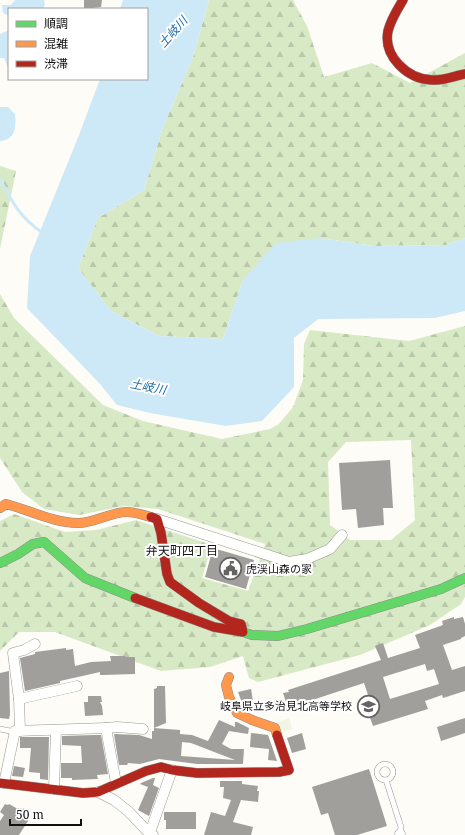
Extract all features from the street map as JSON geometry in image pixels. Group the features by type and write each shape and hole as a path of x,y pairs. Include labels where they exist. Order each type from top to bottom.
{"street":[{"path":"404,0 390,23 388,36 391,55 396,62 405,72 430,81 465,74"},
{"path":"0,508 6,504 46,517 74,523 94,521 102,517 128,512 157,519 289,562 307,559 330,549 342,535"},
{"path":"157,519 162,539 167,574 170,582 199,604 229,621 241,624 243,632"},
{"path":"0,563 17,554 28,545 37,542 44,542 85,578 121,593 214,627 252,635 278,636 307,629 441,589 465,578"},
{"path":"35,644 13,653 20,699 18,731 2,783 83,793 98,792 146,771 161,767 197,773 278,772 289,770 275,728 237,713 226,685 229,677"},
{"path":"20,699 77,686"},
{"path":"18,731 117,727 143,728"},
{"path":"106,728 116,783"},
{"path":"54,789 56,730"},
{"path":"98,792 114,800 128,811 150,834 172,770"}],"lane":[{"path":"0,729 18,731"},
{"path":"386,780 400,827 400,834"}],"green space":[{"path":"209,0 293,0 307,26 324,77 372,63 410,83 465,53 465,238 446,245 374,246 320,238 243,280 223,339 159,336 111,311 78,268 98,218 144,190 162,130 193,57"},
{"path":"0,166 16,171 0,249"},
{"path":"0,294 14,318 103,405 143,421 222,439 270,429 279,424 293,407 303,380 304,344 310,330 409,341 465,326 465,597 461,604 430,625 360,655 258,682 249,678 243,656 210,667 161,671 55,632 19,632 0,651 0,521 14,514 65,532 96,530 136,520 212,545 202,578 248,591 265,544 158,509 124,506 79,515 44,509 22,492 0,458","holes":["411,440 415,520 391,540 350,540 330,525 328,462 346,442"]},
{"path":"289,718 292,729 281,732 278,722"}],"water":[{"path":"15,0 44,0 45,4 43,8 8,8 8,16 3,13 2,5 11,5"},
{"name":"土岐川","path":"123,0 209,0 193,57 162,130 144,190 98,218 78,268 111,311 159,336 223,339 243,280 276,243 320,238 374,246 446,245 465,238 465,311 435,318 318,319 294,338 294,387 262,421 226,426 150,413 117,405 100,384 27,308 30,256 100,80 148,80 148,8 120,8"},
{"path":"8,30 8,67 4,58 0,58 0,34"},
{"path":"0,107 8,107 15,114 15,128 14,132 9,138 0,141"}],"building":[{"path":"84,0 102,0 101,7 84,8"},
{"path":"390,460 393,508 383,508 384,525 358,528 356,509 342,510 339,463"},
{"name":"虎渓山森の家","path":"213,548 254,560 246,589 205,577"},
{"path":"454,617 454,619 463,617 465,624 465,636 461,639 443,645 452,670 465,666 465,691 443,698 442,695 425,701 428,709 373,726 368,712 373,710 364,683 288,708 283,693 289,692 288,690 381,660 375,646 383,643 388,658 420,648 415,635 443,625 442,621","holes":["425,664 427,671 434,669 439,684 390,699 383,677"]},
{"path":"66,648 66,650 73,649 75,666 91,662 111,661 110,656 135,657 135,674 100,675 100,672 25,691 20,658 35,654 35,652"},
{"path":"9,671 9,719 0,718 0,673"},
{"path":"157,686 165,686 166,723 154,728 154,689 157,688"},
{"path":"251,689 253,701 242,703 238,692"},
{"path":"88,696 101,696 102,702 100,702 103,715 85,716 84,702 88,702"},
{"path":"465,718 465,733 441,741 437,727"},
{"path":"219,720 235,727 235,722 237,722 249,728 248,734 229,731 222,744 231,749 244,749 243,764 197,764 159,759 140,764 128,763 127,765 119,765 114,734 139,735 152,739 152,731 154,731 154,728 180,730 180,734 192,735 208,741","holes":["182,742 191,743 235,760 181,756"]},
{"path":"251,733 268,735 277,761 268,760 269,749 250,747"},
{"path":"302,733 306,749 292,753 287,738"},
{"path":"101,735 108,774 97,775 98,779 72,780 72,778 61,778 61,763 82,763 81,746 62,745 62,736"},
{"path":"20,737 49,737 48,780 40,779 40,773 29,772 31,748 20,748"},
{"path":"14,766 25,768 23,777 12,776"},
{"path":"369,769 387,826 357,835 335,835 328,813 321,815 312,787"},
{"path":"155,778 153,785 159,788 149,816 138,810 148,787 140,784"},
{"path":"220,781 242,781 242,784 258,786 258,802 241,800 233,822 253,827 251,835 204,835 211,812 225,816 231,800 223,798 224,787 220,787"},
{"path":"5,804 9,804 16,808 26,809 28,821 19,835 0,835 0,821 4,815 0,812"},
{"path":"164,812 196,812 196,829 166,829"}],"waterway":[{"path":"0,179 23,216 35,228 43,233"}],"traffic: fast":[{"path":"0,563 33,544 44,542 85,578 135,598"},
{"path":"243,632 252,635 278,636 307,629 441,589 465,578"}],"traffic: slow":[{"path":"0,508 6,504 51,519 78,523 84,523 121,512 133,512 151,517"},
{"path":"229,677 226,685 229,697 237,713 275,728 277,735"}],"traffic: jam":[{"path":"403,0 392,19 388,31 387,40 393,57 406,71 423,79 436,80 465,74"},
{"path":"135,598 214,627 243,632 241,624 229,621 199,603 170,582 167,574 161,533 157,519 151,517"},
{"path":"0,783 83,793 98,792 146,771 161,767 197,773 279,772 289,770 277,735"}],"place":[{"name":"虎渓山森の家","path":"230,569"},
{"name":"岐阜県立多治見北高等学校","path":"368,706"}],"district":[{"name":"弁天町四丁目","path":"182,551"}]}
